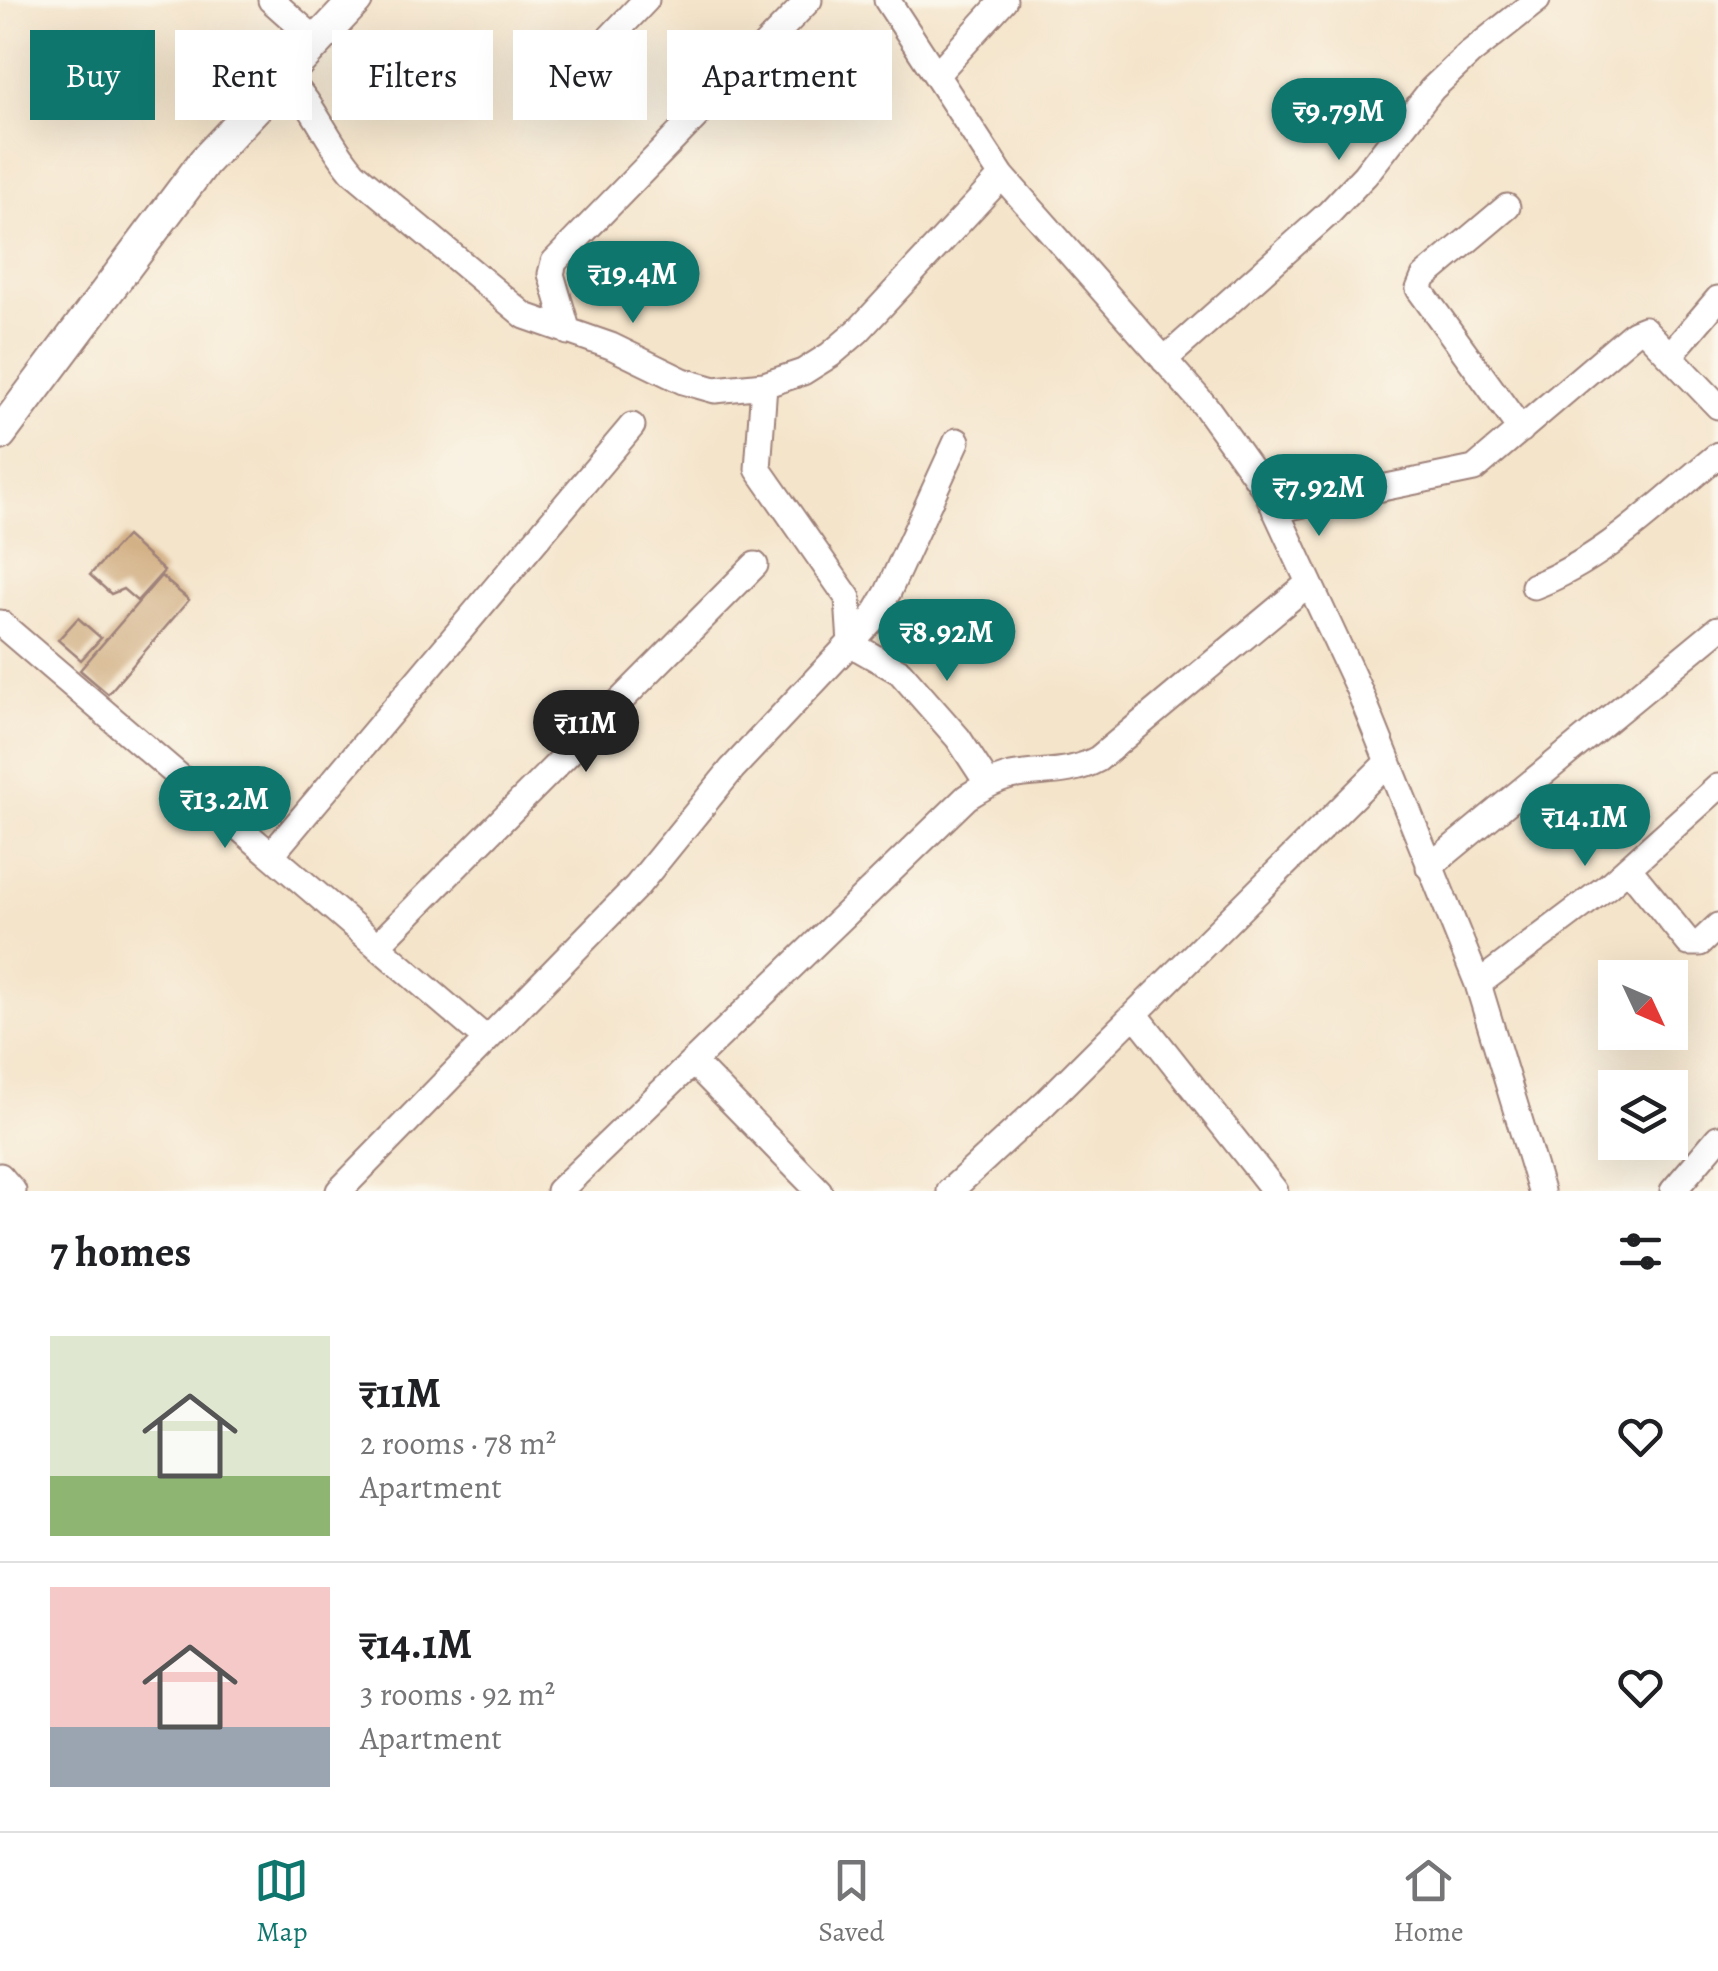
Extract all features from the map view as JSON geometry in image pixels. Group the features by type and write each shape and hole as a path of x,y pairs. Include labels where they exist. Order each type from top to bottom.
{"street":[{"path":"271,0 317,41"},
{"path":"312,46 356,0"},
{"path":"617,30 646,0"},
{"path":"568,332 551,274 554,262 809,0"},
{"path":"887,0 1002,176 1206,407 1267,492 1359,690 1478,984 1541,1191"},
{"path":"936,75 1004,0"},
{"path":"1164,360 1330,213 1365,176 1432,89 1511,18 1537,0"},
{"path":"312,108 336,154 354,174 524,316 611,346 684,381 715,390 764,385 804,372 830,356 1002,176"},
{"path":"0,434 204,162 243,120"},
{"path":"1507,207 1424,277 1419,289 1521,430"},
{"path":"1671,354 1718,298"},
{"path":"1275,510 1474,468 1634,333 1644,329 1718,406"},
{"path":"764,385 758,470 848,598 851,644"},
{"path":"272,855 632,426"},
{"path":"338,1191 637,886 732,769 871,621 956,441"},
{"path":"1534,586 1590,559 1718,454"},
{"path":"377,946 755,565"},
{"path":"559,1191 943,819 988,784 1011,776 1080,768 1098,758 1309,583"},
{"path":"0,623 486,1039"},
{"path":"1428,867 1718,629"},
{"path":"851,644 900,672 958,738 988,784"},
{"path":"950,1191 1388,762"},
{"path":"1478,984 1628,868 1718,786"},
{"path":"1628,868 1690,943 1700,943 1718,926"},
{"path":"1135,1014 1275,1191"},
{"path":"693,1062 819,1191"},
{"path":"1673,1191 1718,1138"},
{"path":"0,1176 14,1191"}],"building":[{"path":"126,536 164,571 137,601 123,589 111,594 90,575"},
{"path":"161,576 189,600 108,694 80,670"},
{"path":"78,618 101,638 81,660 58,640"}]}
